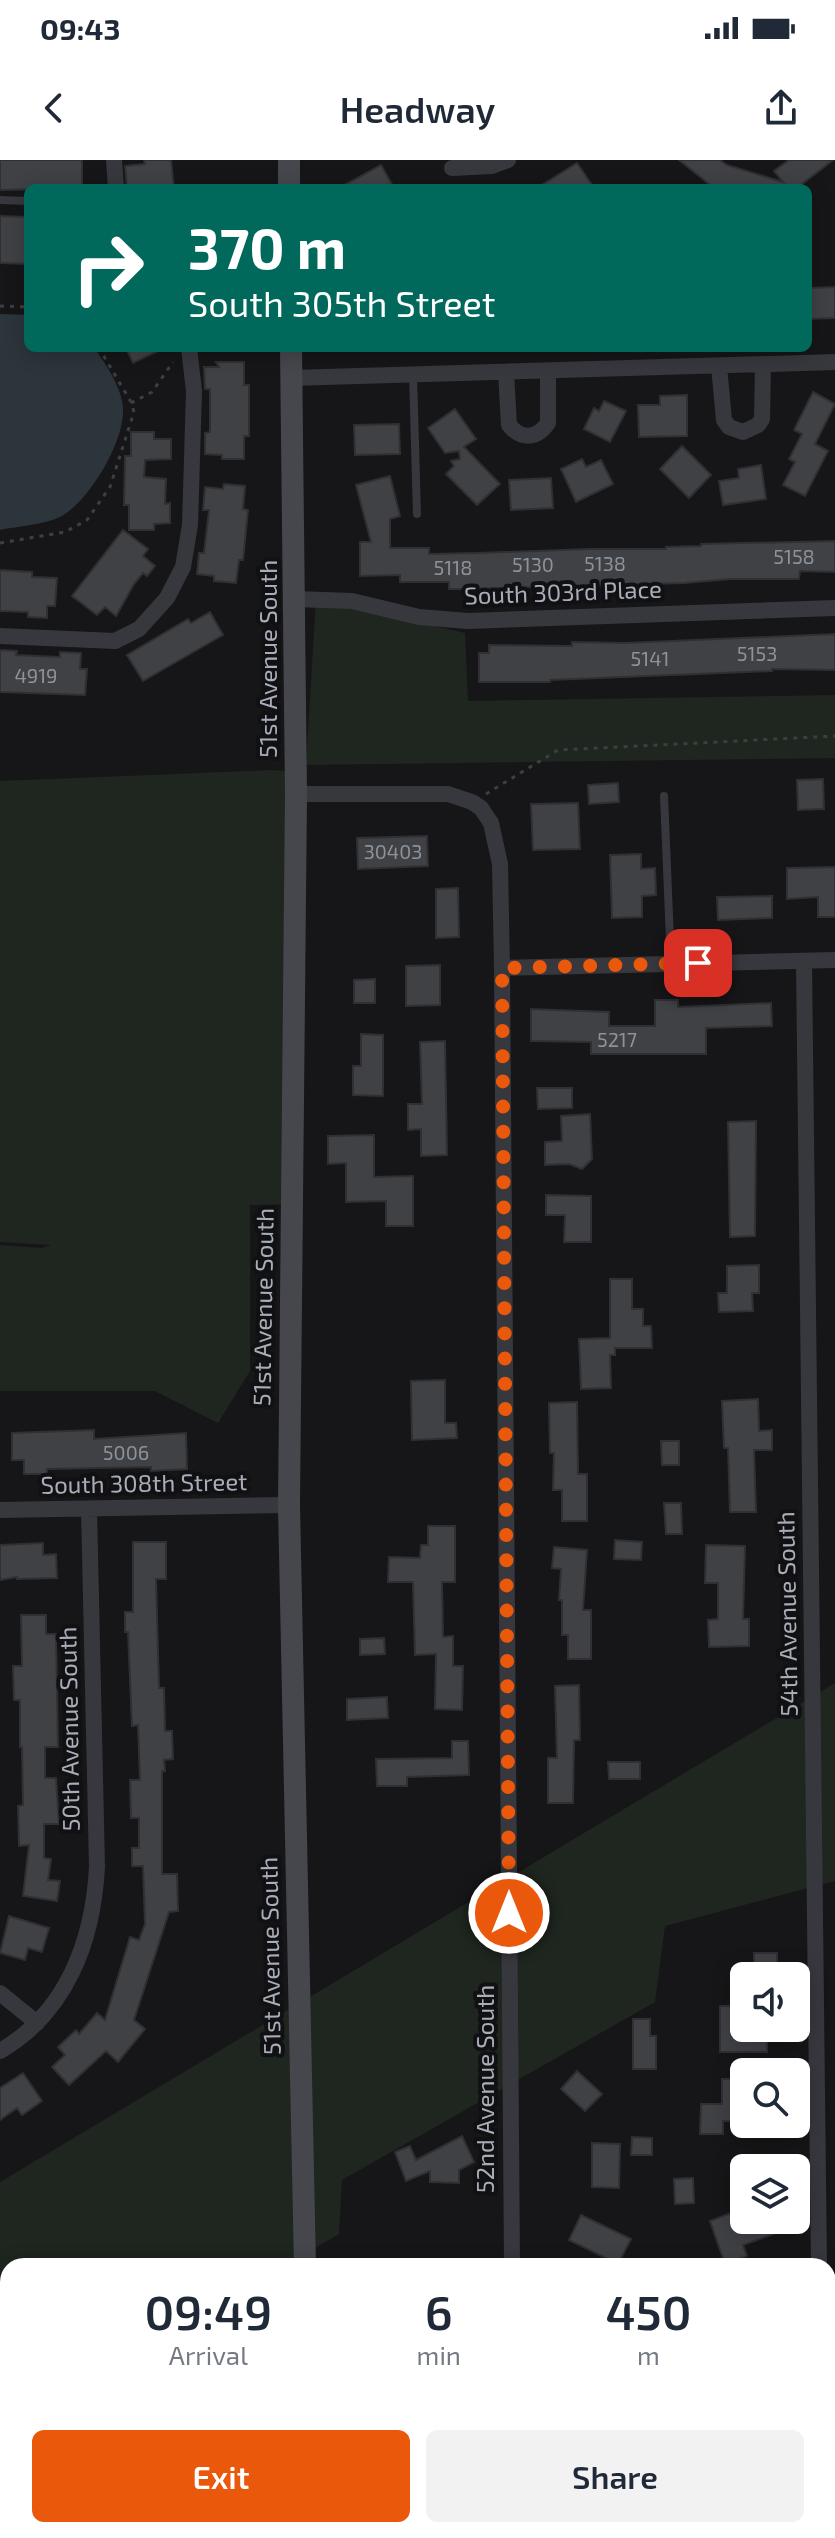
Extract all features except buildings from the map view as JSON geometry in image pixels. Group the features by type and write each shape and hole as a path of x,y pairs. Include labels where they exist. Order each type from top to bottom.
{"main road":[{"path":"289,160 289,184"},
{"name":"51st Avenue South","path":"291,352 296,794 289,1505 305,2258"}],"street":[{"path":"114,160 116,184"},
{"path":"452,168 492,166 508,160"},
{"path":"0,636 115,641 139,629 167,598 183,567 190,525 194,391 190,352"},
{"path":"291,378 835,362"},
{"path":"719,366 724,420 735,431 743,432 751,430 762,419 763,364"},
{"path":"506,372 509,425 514,431 529,437 537,435 548,423 548,371"},
{"name":"South 303rd Place","path":"294,599 352,601 419,617 454,620 835,608"},
{"path":"296,794 439,793 472,802"},
{"name":"52nd Avenue South","path":"472,802 487,815 497,846 502,968 512,2258"},
{"path":"502,968 835,960"},
{"name":"54th Avenue South","path":"804,961 819,2258"},
{"name":"South 308th Street","path":"0,1510 289,1505"},
{"name":"50th Avenue South","path":"0,2051 37,2023 60,1994 83,1948 94,1905 97,1867 89,1509"},
{"path":"0,1993 37,2023"}],"lane":[{"path":"0,200 24,201"},
{"path":"413,375 417,514"},
{"path":"664,796 671,964"}],"path":[{"path":"0,306 24,307"},
{"path":"0,543 65,532 87,520 110,487 134,412 101,352"},
{"path":"131,403 152,392 175,360 190,352"},
{"path":"472,802 558,750 835,736"}],"shaded area":[{"path":"0,314 24,315 24,352 97,352 117,384 122,400 122,422 103,469 71,509 53,520 0,530"},
{"path":"316,599 465,633 468,701 835,695 835,758 306,765"},
{"path":"272,770 295,772 291,1204 250,1205 250,1371 218,1423 155,1391 0,1391 0,1245 42,1248 51,1245 0,1242 0,781"},
{"path":"835,1683 835,1881 665,1926 655,2002 342,2180 339,2234 298,2258 0,2258 0,2182"}],"route":[{"path":"509,1913 502,968 698,963"}]}
